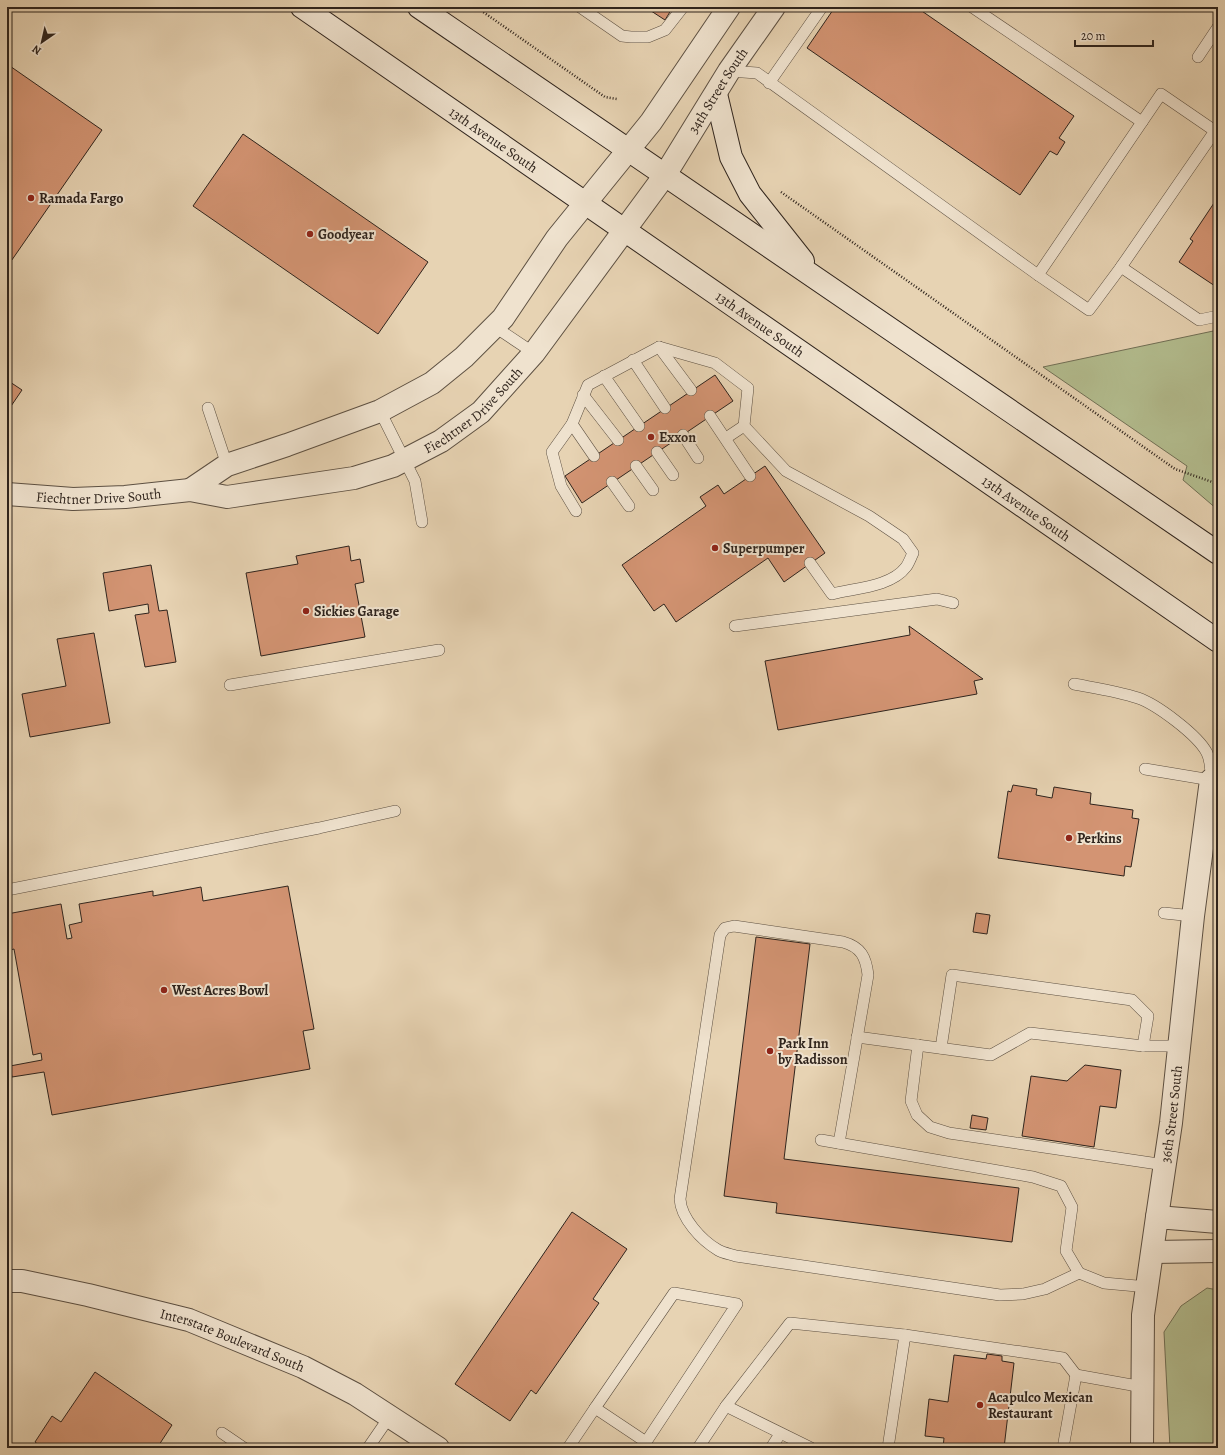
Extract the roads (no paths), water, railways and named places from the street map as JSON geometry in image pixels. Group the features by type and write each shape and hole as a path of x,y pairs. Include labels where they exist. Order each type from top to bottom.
{"street":[{"name":"13th Avenue South","path":"302,7 1218,641"},
{"path":"419,7 1218,554"},
{"path":"628,150 651,122 729,7"},
{"name":"34th Street South","path":"665,175 730,71 774,7"},
{"path":"716,94 723,131 731,158 750,194 784,239 821,281"},
{"name":"Fiechtner Drive South","path":"190,490 227,465 380,411 432,383 464,357 503,318 557,238 628,150"},
{"name":"Fiechtner Drive South","path":"7,494 73,499 124,497 190,490 227,496 354,478 393,466 441,442 481,412 534,353 665,175"},
{"name":"36th Street South","path":"1142,1448 1143,1315 1171,1123 1193,916 1211,780"},
{"path":"1157,1217 1218,1222"},
{"path":"1153,1252 1218,1252"},
{"name":"Interstate Boulevard South","path":"7,1281 22,1281 189,1320 303,1367 355,1394 438,1448"}],"lane":[{"path":"580,7 622,36 631,37 648,37 666,30 683,7"},
{"path":"769,83 822,7"},
{"path":"972,7 1142,122"},
{"path":"1198,57 1218,27"},
{"path":"730,71 757,74 1038,275 1089,310 1217,132 1162,94 1038,275"},
{"path":"1121,267 1199,320 1218,316"},
{"path":"495,327 534,353"},
{"path":"659,347 692,390"},
{"path":"576,511 561,486 552,452 572,424 588,385 659,347 715,363 748,388 744,426 786,471 869,516 903,539 913,553 907,566 896,576 881,582 832,594 810,563"},
{"path":"633,360 665,408"},
{"path":"604,376 639,426"},
{"path":"583,395 618,440"},
{"path":"208,408 227,465"},
{"path":"380,411 415,481 422,522"},
{"path":"710,416 750,476"},
{"path":"572,424 594,456"},
{"path":"726,438 744,426"},
{"path":"683,435 698,458"},
{"path":"657,452 673,475"},
{"path":"636,466 653,490"},
{"path":"612,482 629,506"},
{"path":"735,626 937,599 953,603"},
{"path":"230,685 439,650"},
{"path":"1074,684 1119,692 1140,698 1172,718 1194,735 1207,752 1211,765 1211,780 1146,769"},
{"path":"7,890 311,830 395,811"},
{"path":"1164,913 1193,916"},
{"path":"839,1143 868,975 867,962 862,952 854,945 734,926 725,928 720,935 680,1199 680,1207 687,1221 718,1250 736,1256 1000,1295 1023,1294 1045,1289 1079,1273"},
{"path":"941,1048 952,975 1132,1000 1148,1016 1143,1046"},
{"path":"857,1037 991,1054 1030,1033 1143,1046 1178,1046"},
{"path":"918,1045 911,1101 917,1115 930,1127 949,1133 1165,1165"},
{"path":"821,1140 1033,1177 1061,1186 1072,1207 1066,1251 1079,1273 1104,1283 1148,1287"},
{"path":"568,1448 595,1408 674,1293 737,1304 644,1445 595,1408"},
{"path":"698,1448 726,1406 790,1323 905,1335 1063,1358 1076,1375 1143,1387"},
{"path":"888,1448 905,1335"},
{"path":"1063,1448 1076,1375"},
{"path":"726,1406 811,1448"},
{"path":"368,1448 390,1416"},
{"path":"222,1433 244,1448"},
{"path":"771,1448 780,1434"}],"place":[{"name":"Ramada Fargo","path":"31,198"},
{"name":"Goodyear","path":"310,234"},
{"name":"Exxon","path":"651,437"},
{"name":"Superpumper","path":"715,548"},
{"name":"Sickies Garage","path":"306,611"},
{"name":"Perkins","path":"1069,838"},
{"name":"West Acres Bowl","path":"164,990"},
{"name":"Park Inn by Radisson","path":"770,1051"},
{"name":"Acapulco Mexican Restaurant","path":"980,1405"}]}
